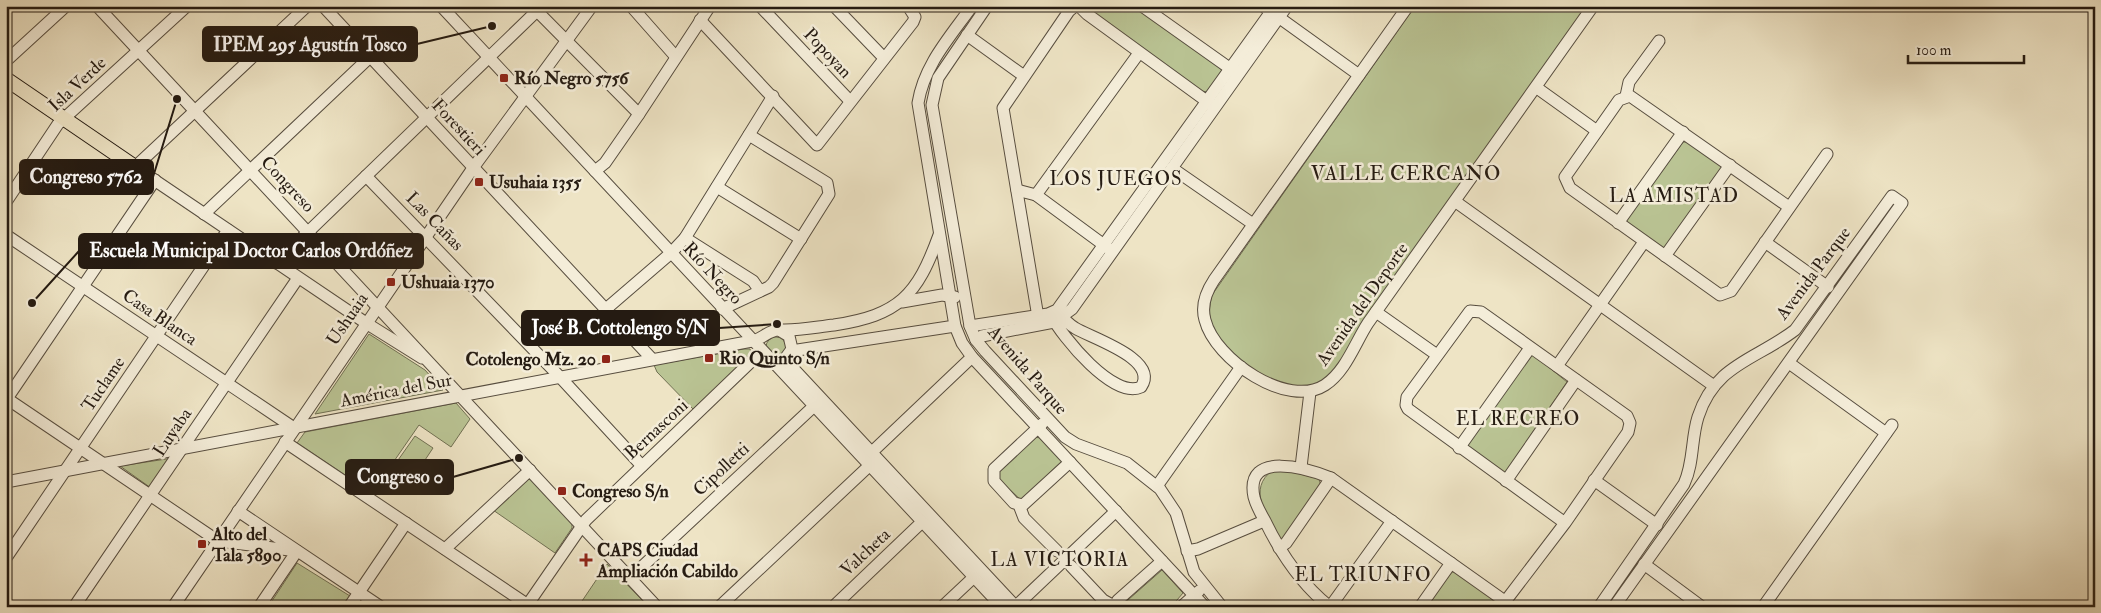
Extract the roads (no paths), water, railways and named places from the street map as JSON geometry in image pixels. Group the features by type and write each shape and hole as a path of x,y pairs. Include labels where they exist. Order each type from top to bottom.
{"main road":[{"path":"6,79 135,167"}],"street":[{"path":"6,61 66,6"},
{"name":"Congreso","path":"97,6 196,110 657,607"},
{"name":"Isla Verde","path":"6,202 64,119 187,6"},
{"path":"307,6 135,167 298,278 428,361"},
{"name":"Forestieri","path":"322,6 652,359"},
{"name":"Río Negro","path":"441,6 761,352 1002,607"},
{"name":"Ushuaia","path":"173,607 473,168 524,96 592,6"},
{"path":"631,6 676,57"},
{"path":"595,171 605,163 710,6"},
{"name":"Popoyan","path":"760,6 850,101"},
{"path":"834,6 884,58"},
{"path":"700,20 817,145 913,22 915,17 908,6"},
{"name":"Avenida Parque","path":"972,6 929,67 920,89 919,117 955,326 962,343 972,357 1206,607"},
{"name":"Avenida Parque","path":"987,6 938,78 932,105 964,300 970,326 976,340 1047,419 1069,440 1127,463 1166,495 1176,513 1194,572 1204,587 1222,607"},
{"path":"1039,320 1003,108 1069,12 1077,6 1211,104"},
{"path":"1142,6 1234,72"},
{"path":"1108,248 1234,72 1272,11 1287,6"},
{"name":"Avenida del Deporte","path":"1310,392 1326,384 1338,373 1376,312 1537,88 1593,6"},
{"path":"1301,467 1310,392 1284,388 1241,367 1221,349 1208,329 1205,321 1204,303 1214,280 1406,7"},
{"path":"276,263 540,9 639,114"},
{"path":"1272,11 1359,75"},
{"path":"967,35 1024,76"},
{"path":"1626,96 1629,82 1659,41"},
{"path":"1036,195 1139,52"},
{"path":"204,214 370,57"},
{"path":"1537,88 1596,132"},
{"path":"606,309 671,253 685,238 773,96"},
{"path":"1789,207 1634,98 1626,96 1619,100 1567,173 1566,182 1570,188 1716,293 1724,294 1731,290 1827,154"},
{"path":"976,340 982,336 1056,316 1172,168 1211,104"},
{"path":"1618,223 1682,132"},
{"path":"722,309 773,283 829,194 830,188 827,183 749,135"},
{"path":"1665,256 1730,165"},
{"path":"1172,168 1253,224"},
{"name":"Las Cañas","path":"366,176 560,377 642,466"},
{"path":"155,180 7,399 218,541 296,551"},
{"path":"717,187 801,239"},
{"path":"1017,190 1036,195 1108,248"},
{"name":"Avenida Parque","path":"1599,607 1657,525 1688,477 1698,418 1714,386 1730,368 1776,344 1795,330 1828,287 1892,196 1902,203 1614,607"},
{"path":"1456,202 1714,386"},
{"path":"936,215 950,213"},
{"name":"Tuclame","path":"6,558 228,230"},
{"path":"761,352 764,337 768,332 797,330 863,320 883,313 897,304 913,290 922,278 940,234"},
{"name":"Casa Blanca","path":"6,235 294,428"},
{"path":"685,238 753,281 760,291"},
{"path":"1557,366 1644,242"},
{"path":"1765,242 1828,287"},
{"name":"Luyaba","path":"74,607 298,278"},
{"path":"897,304 930,296 950,295 964,300"},
{"path":"1392,520 1330,607 1300,578 1279,548 1264,520 1254,495 1257,476 1266,468 1272,466 1301,467 1331,478 1392,520 1451,563 1503,604 1565,522 1628,432 1630,423 1627,416 1480,312 1473,310 1466,315 1407,397 1406,405 1411,413 1565,522"},
{"path":"1376,312 1437,356"},
{"path":"1056,316 1072,327 1118,348 1131,358 1143,371 1144,380 1141,388 1129,389 1104,376 1056,316"},
{"path":"970,326 1039,320"},
{"path":"771,361 784,360 790,354 955,326"},
{"path":"779,330 789,336 792,344 790,365 1016,606 1116,511"},
{"path":"1795,330 1806,339"},
{"name":"América del Sur","path":"6,482 752,341 764,337"},
{"path":"1459,448 1530,348"},
{"name":"Bernasconi","path":"529,606 581,525 761,352"},
{"path":"872,452 972,357"},
{"path":"1764,607 1889,429 1789,363"},
{"path":"1157,486 1241,367"},
{"path":"1506,482 1576,380"},
{"name":"Cipolletti","path":"630,578 813,407"},
{"path":"1047,419 992,473 994,481 1019,506 1024,518 1057,551"},
{"path":"285,442 529,606"},
{"path":"1019,506 1027,502 1070,462"},
{"path":"719,607 869,466"},
{"path":"445,549 530,470"},
{"path":"1688,477 1700,486"},
{"path":"1279,548 1286,543 1331,478"},
{"path":"1594,480 1657,525"},
{"path":"238,511 381,607"},
{"path":"1187,551 1198,549 1264,520"},
{"name":"Valcheta","path":"833,607 922,522"},
{"path":"349,607 406,523"},
{"path":"258,607 296,551"},
{"path":"1074,570 1088,581 1091,588 1102,600 1114,606 1162,561"},
{"path":"1420,607 1451,563"},
{"path":"1644,564 1702,607"},
{"path":"942,607 974,577"},
{"path":"1181,607 1204,587"}],"place":[{"name":"IPEM 295 Agustín Tosco","path":"492,26"},
{"name":"Río Negro 5756","path":"504,78"},
{"name":"Congreso 5762","path":"177,99"},
{"name":"Usuhaia 1355","path":"479,182"},
{"name":"Ushuaia 1370","path":"391,282"},
{"name":"Escuela Municipal Doctor Carlos Ordóñez","path":"32,303"},
{"name":"José B. Cottolengo S/N","path":"777,324"},
{"name":"Rio Quinto S/n","path":"709,358"},
{"name":"Cotolengo Mz. 20","path":"606,359"},
{"name":"Congreso 0","path":"519,458"},
{"name":"Congreso S/n","path":"562,491"},
{"name":"Alto del Tala 5890","path":"202,544"},
{"name":"CAPS Ciudad Ampliación Cabildo","path":"586,560"}],"district":[{"name":"VALLE CERCANO","path":"1406,173"},
{"name":"LOS JUEGOS","path":"1116,178"},
{"name":"LA AMISTAD","path":"1674,195"},
{"name":"EL RECREO","path":"1518,418"},
{"name":"LA VICTORIA","path":"1060,559"},
{"name":"EL TRIUNFO","path":"1363,574"}]}
